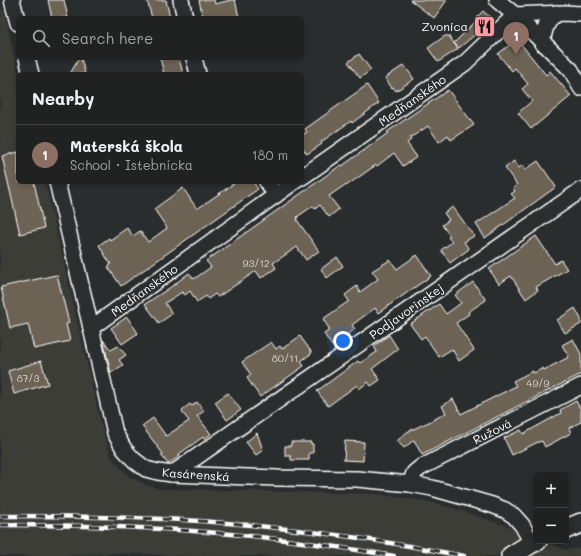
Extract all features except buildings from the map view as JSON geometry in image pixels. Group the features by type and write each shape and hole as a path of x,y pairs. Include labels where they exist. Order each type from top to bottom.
{"main road":[{"path":"569,528 581,523"},
{"path":"511,556 533,543"}],"street":[{"path":"12,0 16,16"},
{"path":"181,0 185,16"},
{"path":"497,0 515,15 542,43 557,55 571,70 581,88"},
{"path":"515,15 556,13 581,14"},
{"path":"542,43 546,25 549,19 556,13"},
{"name":"Medňanského","path":"304,176 465,63 515,15"},
{"path":"28,60 30,72"},
{"path":"194,60 198,72"},
{"name":"Kasárenská","path":"57,184 92,328 115,433 124,449 134,460 146,469 172,474 357,479 410,484 432,488 505,510 514,516 533,541"},
{"path":"268,184 276,195"},
{"name":"Medňanského","path":"92,328 291,184"},
{"name":"Podjavorinskej","path":"172,474 581,190"},
{"name":"Ružová","path":"410,484 414,473 420,468 581,386"}],"shaded area":[{"path":"0,7 5,13 18,72 16,72 16,184 45,184 101,425 111,457 127,475 144,484 159,489 375,494 430,502 513,528 533,536 533,544 552,544 566,550 581,548 581,556 196,556 109,553 59,556 0,556"}],"railway":[{"path":"0,516 200,521 333,534 464,556"},
{"path":"0,525 116,527 202,532 293,541 394,556"}],"place":[{"name":"Zvonica","path":"484,26"},
{"name":"Materská škola","path":"516,55"}]}
